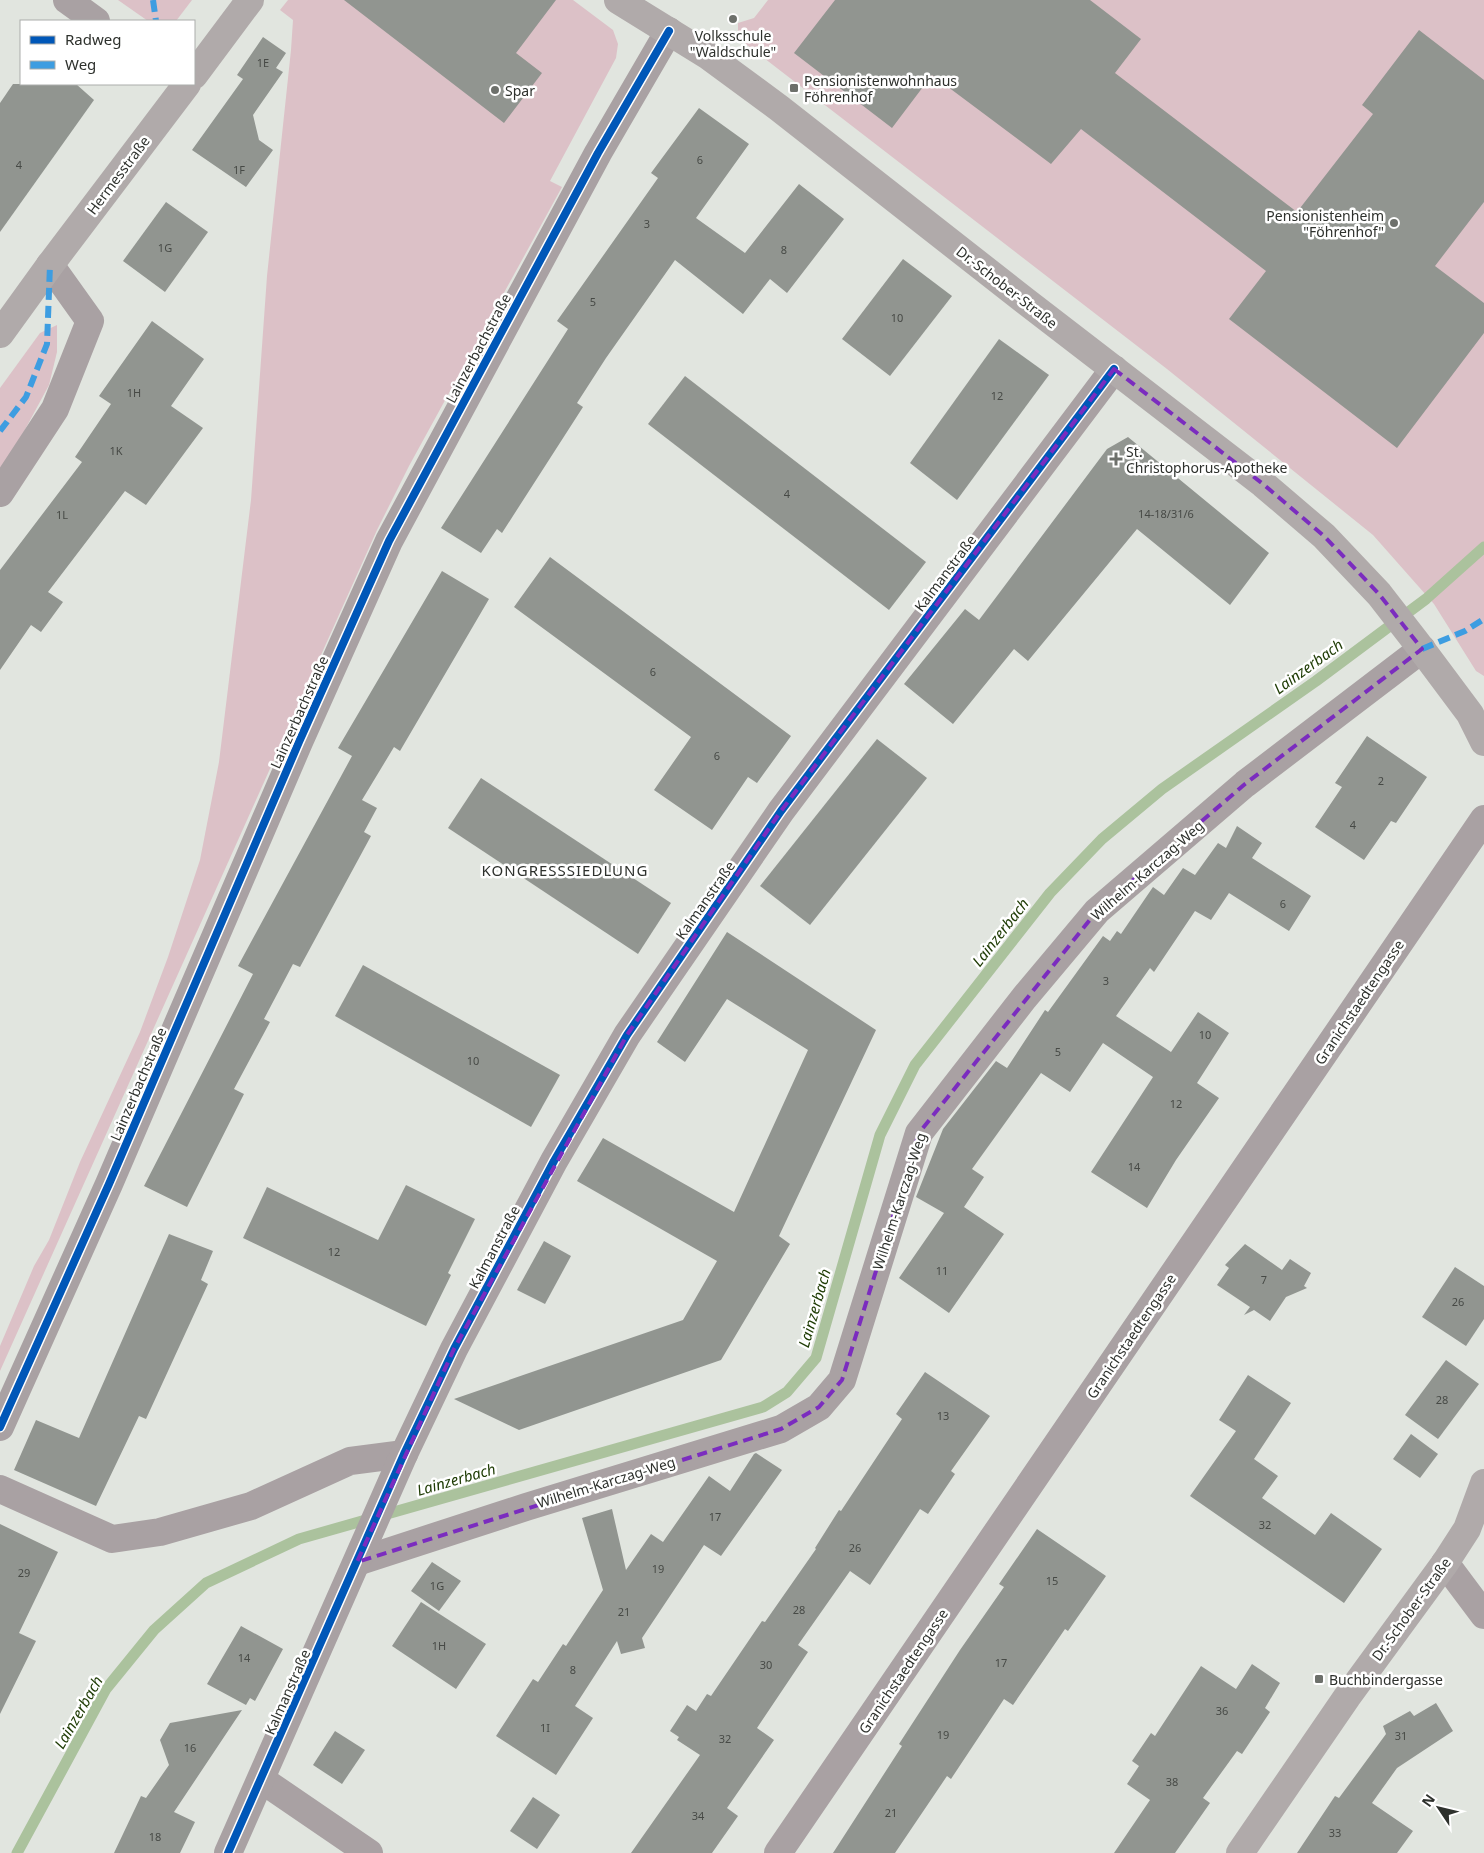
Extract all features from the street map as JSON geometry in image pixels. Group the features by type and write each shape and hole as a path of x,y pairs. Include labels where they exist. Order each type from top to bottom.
{"street":[{"path":"67,0 95,20"},
{"name":"Hermesstraße","path":"195,72 250,0"},
{"name":"Dr.-Schober-Straße","path":"618,0 707,55 779,108 1263,484 1324,536 1379,594 1419,646"},
{"name":"Lainzerbachstraße","path":"0,1426 109,1184 299,742 389,541 598,153 669,31"},
{"name":"Hermesstraße","path":"0,334 185,85"},
{"path":"0,493 55,409 90,320 50,265"},
{"name":"Kalmanstraße","path":"228,1853 262,1780 404,1454 458,1340 554,1161 627,1034 782,811 1114,369"},
{"path":"1419,646 1470,714 1484,742"},
{"name":"Wilhelm-Karczag-Weg","path":"362,1551 526,1506 781,1429 819,1407 842,1380 919,1133 1024,998 1097,911 1245,784 1419,646"},
{"name":"Granichstaedtengasse","path":"778,1853 1484,820"},
{"path":"0,1489 112,1539 160,1532 251,1506 350,1461 404,1454"},
{"name":"Dr.-Schober-Straße","path":"1240,1853 1347,1697 1445,1564 1467,1529 1484,1482"},
{"path":"1445,1564 1484,1615"},
{"path":"262,1780 369,1853"}],"highlighted area":[{"path":"1114,369 1263,484 1324,536 1379,594 1422,649 1245,784 1097,911 919,1133 842,1380 819,1407 781,1429 357,1562 454,1349 627,1035 781,811"}],"shaded area":[{"path":"118,0 192,0 177,20 147,20"},
{"path":"288,0 573,0 613,30 618,44 616,58 550,181 562,187 409,466 377,530 0,1371 0,1346 34,1266 49,1240 80,1162 140,1032 168,957 200,860 219,762 251,500 267,276 293,20 280,10"},
{"path":"768,0 1484,0 1484,676 1476,671 1434,604 1373,535 1167,369 738,38 738,23 754,18"},
{"path":"57,325 57,352 49,385 0,476 0,388 40,333"}],"building":[{"name":"Spar","path":"344,0 556,0 516,53 542,73 504,123"},
{"name":"Pensionistenheim \"Föhrenhof\"","path":"835,0 1090,0 1141,39 1115,73 1297,212 1373,114 1362,105 1419,30 1484,80 1484,202 1435,266 1484,303 1484,333 1397,448 1229,319 1266,271 1081,129 1051,164 932,75 892,128 794,53"},
{"path":"263,37 286,53 276,68 283,72 253,115 259,140 273,150 246,187 192,150 243,79 237,75"},
{"path":"13,84 77,85 94,100 0,232 0,103"},
{"path":"699,108 749,144 696,218 745,253 799,184 844,219 787,293 770,279 743,314 675,260 606,358 577,403 583,407 502,533 497,529 481,553 441,528 568,329 557,321 658,178 651,173"},
{"path":"166,202 208,232 165,292 123,261"},
{"path":"903,259 952,296 890,376 842,339"},
{"path":"152,321 204,359 171,406 203,428 146,505 125,491 48,592 63,602 41,632 31,625 0,670 0,570 82,462 75,457 111,404 99,396"},
{"path":"999,339 1049,375 957,500 910,463"},
{"path":"685,376 926,562 889,610 648,424"},
{"path":"1128,437 1269,553 1230,605 1137,529 1028,661 1014,649 953,724 904,684 965,609 979,620 1107,449"},
{"path":"550,557 791,736 757,783 748,777 712,830 654,790 691,737 514,607"},
{"path":"442,571 489,599 400,751 394,747 362,800 377,808 364,832 371,836 300,967 293,964 264,1019 270,1022 234,1089 244,1094 187,1207 144,1186 253,974 238,966 352,756 338,748"},
{"path":"1367,736 1427,777 1396,823 1391,821 1364,860 1315,827 1342,787 1335,783"},
{"path":"877,739 927,778 810,925 760,886"},
{"path":"481,778 671,903 638,954 448,828"},
{"path":"1237,826 1262,843 1252,858 1311,896 1289,931 1229,893 1211,920 1195,911 1154,972 1150,968 1116,1016 1171,1052 1198,1012 1229,1033 1197,1083 1219,1098 1176,1160 1147,1208 1091,1172 1153,1077 1103,1043 1070,1092 1041,1073 972,1169 984,1177 964,1207 1004,1234 949,1313 899,1278 944,1213 916,1197 943,1129 996,1061 1007,1068 1045,1010 1048,1012 1103,936 1110,941 1117,931 1121,934 1153,887 1164,895 1183,868 1195,875 1218,843 1226,848"},
{"path":"727,932 876,1030 779,1236 790,1244 721,1360 519,1430 454,1399 683,1320 717,1261 577,1181 603,1138 734,1212 808,1050 727,999 685,1062 657,1042"},
{"path":"363,965 560,1075 531,1127 335,1016"},
{"path":"406,1185 475,1219 448,1273 451,1275 426,1326 243,1238 267,1187 378,1240"},
{"path":"169,1234 213,1251 201,1280 208,1284 146,1419 139,1416 96,1506 14,1470 36,1420 79,1438"},
{"path":"544,1241 571,1256 545,1304 517,1290"},
{"path":"1245,1244 1282,1270 1290,1259 1311,1273 1304,1286 1307,1288 1286,1297 1270,1321 1254,1310 1244,1315 1250,1307 1217,1285 1229,1268 1225,1265"},
{"path":"1455,1267 1484,1286 1484,1319 1466,1346 1422,1317"},
{"path":"1446,1360 1479,1384 1438,1439 1405,1415"},
{"path":"925,1372 990,1416 951,1471 955,1474 928,1514 920,1509 870,1585 850,1571 798,1645 808,1652 757,1728 774,1740 727,1808 738,1816 712,1853 631,1853 700,1755 677,1740 679,1737 670,1731 687,1705 696,1711 707,1694 711,1696 762,1621 765,1622 902,1419 896,1414"},
{"path":"1248,1375 1291,1403 1254,1459 1278,1476 1262,1498 1315,1535 1331,1513 1382,1549 1344,1603 1190,1496 1236,1431 1219,1420"},
{"path":"1411,1434 1438,1454 1420,1478 1393,1459"},
{"path":"756,1453 782,1470 721,1556 704,1545 642,1638 645,1648 621,1654 617,1641 575,1706 593,1718 556,1775 496,1736 533,1679 538,1682 563,1644 566,1646 603,1590 582,1518 612,1509 626,1570 651,1534 663,1542 709,1476 730,1491"},
{"path":"0,1524 58,1552 19,1633 36,1641 0,1714"},
{"path":"1037,1529 1106,1576 1068,1631 1065,1629 1013,1705 1004,1699 951,1779 947,1776 895,1853 833,1853 902,1746 899,1744 960,1650 1004,1587 999,1584"},
{"path":"432,1562 461,1581 439,1611 411,1591"},
{"path":"421,1602 486,1644 456,1689 392,1646"},
{"path":"241,1626 283,1649 255,1701 250,1698 246,1705 207,1684"},
{"path":"1252,1664 1280,1683 1265,1708 1270,1712 1242,1754 1237,1751 1203,1798 1210,1803 1175,1853 1114,1853 1150,1800 1127,1784 1139,1766 1132,1761 1151,1733 1155,1736 1201,1666 1236,1689"},
{"path":"1436,1703 1453,1731 1397,1768 1372,1803 1413,1831 1397,1853 1297,1853 1335,1796 1339,1798 1386,1734 1383,1726 1410,1711 1414,1716"},
{"path":"242,1710 174,1812 195,1822 180,1853 114,1853 141,1796 146,1798 169,1765 160,1740 170,1723"},
{"path":"335,1731 365,1750 342,1784 313,1765"},
{"path":"533,1797 560,1815 537,1849 510,1831"}],"waterway":[{"name":"Lainzerbach","path":"17,1853 106,1689 154,1630 206,1583 299,1539 763,1407 787,1392 816,1358 880,1135 915,1065 1050,893 1102,839 1162,789 1316,681 1426,599 1484,547"}],"marked path":[{"path":"153,0 156,20"},
{"path":"0,431 26,397 47,344 50,265"},
{"path":"1422,649 1465,631 1484,619"}],"cycle path":[{"path":"0,1427 109,1184 299,742 389,541 598,153 669,31"},
{"path":"228,1853 404,1454 454,1349 554,1161 627,1035 781,811 1114,369"}],"place":[{"name":"Volksschule \"Waldschule\"","path":"733,19"},
{"name":"Pensionistenwohnhaus Föhrenhof","path":"794,88"},
{"name":"Spar","path":"495,90"},
{"name":"Pensionistenheim \"Föhrenhof\"","path":"1394,223"},
{"name":"St. Christophorus-Apotheke","path":"1116,459"},
{"name":"Buchbindergasse","path":"1319,1679"}],"district":[{"name":"KONGRESSSIEDLUNG","path":"565,870"}]}
